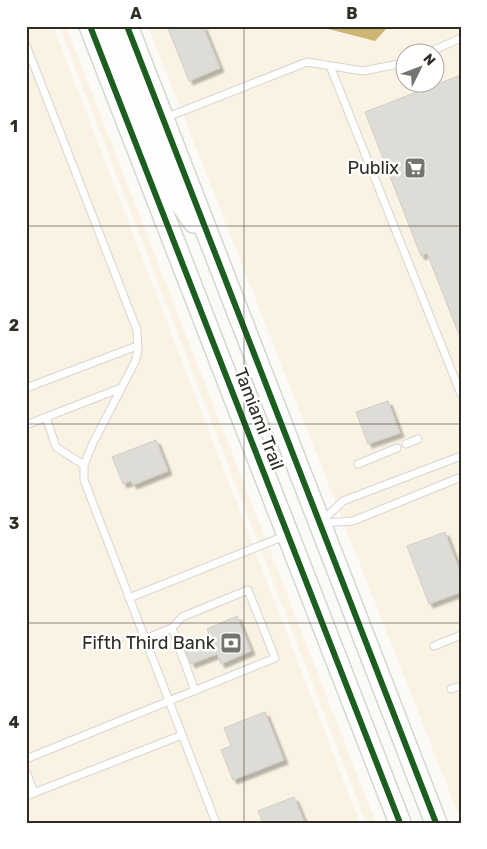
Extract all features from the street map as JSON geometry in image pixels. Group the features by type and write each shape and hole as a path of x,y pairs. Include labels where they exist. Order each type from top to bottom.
{"main road":[{"name":"Tamiami Trail","path":"90,26 399,820"},
{"path":"110,26 177,197 218,260"},
{"name":"Tamiami Trail","path":"127,26 436,823"},
{"path":"288,535 320,523"}],"lane":[{"path":"444,46 461,38"},
{"path":"26,45 137,330 135,362 84,465 84,480 216,823"},
{"path":"163,119 307,62 364,71 394,65"},
{"path":"330,66 461,394"},
{"path":"26,388 137,346"},
{"path":"26,425 121,388"},
{"path":"46,417 56,447 84,465"},
{"path":"406,444 418,439"},
{"path":"358,464 396,448"},
{"path":"320,523 343,501 461,456"},
{"path":"320,523 353,521 461,478"},
{"path":"129,598 288,535"},
{"path":"26,759 275,658 248,590 182,617 172,628 145,639"},
{"path":"172,628 195,691"},
{"path":"434,646 461,635"},
{"path":"451,689 461,686"},
{"path":"26,796 182,735"},
{"path":"26,772 34,792"}],"shaded area":[{"path":"26,26 53,26 360,823 26,823"},
{"path":"59,26 66,26 376,823 366,823"},
{"path":"148,26 327,26 328,30 375,41 389,26 461,26 461,821"},
{"path":"327,26 389,26 375,41 328,29"}],"building":[{"path":"167,26 203,26 220,68 189,81"},
{"path":"461,75 461,337 427,253 421,256 365,112 417,92 444,92 444,82"},
{"path":"388,401 400,433 368,444 356,412"},
{"path":"156,440 168,471 133,485 131,481 123,484 112,457"},
{"path":"445,532 461,574 461,592 429,604 407,546"},
{"name":"Fifth Third Bank","path":"237,616 251,651 221,664 217,654 191,664 184,646 210,636 207,629"},
{"path":"265,712 284,760 233,780 221,750 231,746 224,728"},
{"path":"294,797 305,823 263,823 258,811"}],"cycle path":[{"path":"90,26 400,823"},
{"path":"127,26 436,823"}],"place":[{"name":"Publix","path":"415,168"},
{"name":"Fifth Third Bank","path":"231,643"}]}
